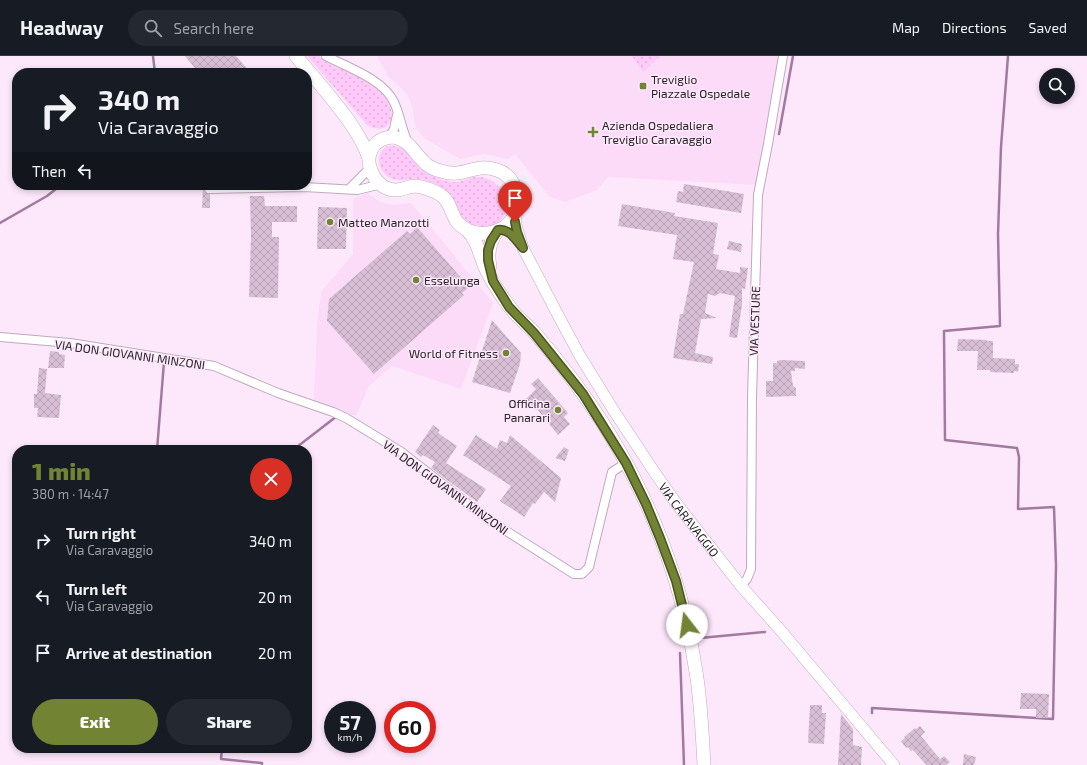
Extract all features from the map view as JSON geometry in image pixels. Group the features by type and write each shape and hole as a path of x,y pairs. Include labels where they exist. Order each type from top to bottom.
{"main road":[{"name":"VIA CARAVAGGIO","path":"296,56 306,68"},
{"name":"VIA CARAVAGGIO","path":"312,76 341,111 364,134 371,137 400,139 408,144 424,162 440,171 460,174 481,167 500,171 512,182 517,191 518,204 516,212 511,221 499,230 491,241 488,250 488,260 493,281"},
{"name":"VIA CARAVAGGIO","path":"341,111 362,143 377,182 389,189 397,190 414,186 424,188 442,196 448,202 454,218 467,230 477,243 484,264 509,307 538,336 583,394 626,463 646,504 676,581 695,665 700,700 704,765"},
{"path":"369,163 370,154 373,147 378,142 386,138"},
{"path":"467,230 487,234 499,230"}],"street":[{"path":"326,56 364,74 389,94 394,100 398,110 408,144"},
{"name":"VIA VESTURE","path":"741,586 747,579 751,569 752,384 758,195 783,56"},
{"path":"386,138 394,129 398,110"},
{"path":"349,189 367,171 369,163"},
{"name":"VIA CARAVAGGIO","path":"312,187 357,190 378,185 384,187"},
{"name":"VIA CARAVAGGIO","path":"516,212 516,229 523,248 580,356 614,411 676,503 741,586 782,632 894,765"},
{"name":"VIA CARAVAGGIO","path":"499,230 510,233 523,248"},
{"name":"VIA DON GIOVANNI MINZONI","path":"0,337 70,343 214,366 278,393 333,412 346,418 400,451 489,520 574,574 582,574 589,567 612,472 626,463"}],"shaded area":[{"path":"307,56 319,56 330,64 354,74 374,87 383,95 390,105 390,123 381,129 367,125"},
{"name":"Azienda Ospedaliera Treviglio Caravaggio","path":"377,56 781,56 758,185 608,177 597,190 565,202 550,197 515,154 508,159 484,154 460,159 424,138 415,126 412,105 407,94 388,76"},
{"path":"632,56 660,56 643,72"},
{"path":"387,146 402,148 421,169 439,179 456,182 474,177 483,177 493,181 501,189 505,199 506,209 504,216 498,223 491,227 484,228 470,224 463,218 452,196 443,188 432,182 423,180 392,179 383,172 379,161 381,152"},
{"path":"367,193 382,203 393,205 411,203 493,303 461,389 392,366 369,386 356,416 314,400 317,324 321,292 353,254 353,199"}],"building":[{"path":"185,56 236,56 247,68 195,68"},
{"path":"684,184 744,194 741,213 676,202 678,191 683,192"},
{"path":"203,190 204,190 205,192 210,194 210,208 202,208"},
{"path":"250,196 264,196 265,206 297,206 297,222 272,222 272,237 279,237 278,298 249,297 251,237"},
{"path":"622,204 675,213 674,216 718,223 713,254 719,255 716,269 740,273 740,267 748,268 745,289 742,288 742,305 737,338 729,337 735,296 720,293 715,296 708,294 705,313 717,318 701,319 695,353 713,357 712,364 673,358 680,314 683,314 694,262 673,259 677,235 618,226"},
{"path":"318,207 347,208 346,249 317,249"},
{"path":"417,227 469,287 462,293 464,295 374,374 327,321 329,299 407,231 410,234"},
{"path":"729,241 742,244 741,252 727,249"},
{"path":"492,320 521,353 520,364 510,393 472,382"},
{"path":"958,339 993,341 993,358 1015,359 1015,364 1019,364 1018,372 990,372 990,370 977,370 978,351 957,351"},
{"path":"50,351 59,352 59,354 65,355 64,368 48,368"},
{"path":"777,361 805,361 805,369 795,368 795,371 791,371 793,386 796,388 796,396 766,397 766,381 773,381 773,363 777,363"},
{"path":"39,368 47,369 45,393 61,395 59,418 37,417 38,408 34,408 34,394 37,394"},
{"path":"538,378 568,413 564,417 570,424 558,435 537,409 535,410 526,399 536,389 531,384"},
{"path":"433,425 440,430 438,433 457,446 446,463 486,489 477,502 431,468 435,462 423,455 421,457 415,452"},
{"path":"476,435 497,449 500,440 507,443 510,435 561,478 555,502 544,492 535,504 533,503 524,517 500,501 511,486 463,455"},
{"path":"564,447 569,450 565,461 555,458"},
{"path":"1021,693 1049,694 1048,718 1036,718 1036,709 1020,709"},
{"path":"810,705 822,705 822,713 826,713 824,744 808,743"},
{"path":"841,714 853,729 853,745 862,747 861,765 838,765"},
{"path":"920,726 925,732 921,736 940,759 944,756 950,762 946,765 926,765 913,750 911,751 908,747 906,748 901,741 915,728 916,729"},
{"path":"964,754 976,757 974,765 963,765"}],"waterway":[{"path":"153,56 154,68"},
{"path":"779,134 793,56"},
{"path":"872,713 872,708 1053,719 1056,565 1054,507 1018,509 1019,457 1017,448 945,440 944,331 1000,326 998,234 1001,147 1008,56"},
{"path":"0,223 55,190"},
{"path":"157,445 164,362"},
{"path":"299,445 337,416"},
{"path":"700,638 765,632"},
{"path":"680,653 684,765"},
{"path":"222,753 221,759 262,763 262,765"}],"place":[{"name":"Treviglio Piazzale Ospedale","path":"643,86"},
{"name":"Azienda Ospedaliera Treviglio Caravaggio","path":"593,132"},
{"name":"Matteo Manzotti","path":"330,222"},
{"name":"Esselunga","path":"416,280"},
{"name":"World of Fitness","path":"506,353"},
{"name":"Officina Panarari","path":"558,410"}],"route":[{"path":"515,222 523,248 510,233 506,231 500,229 494,234 488,250 488,260 493,281 509,307 546,346 583,394 626,463 646,504 660,538 676,581 687,625"}]}
